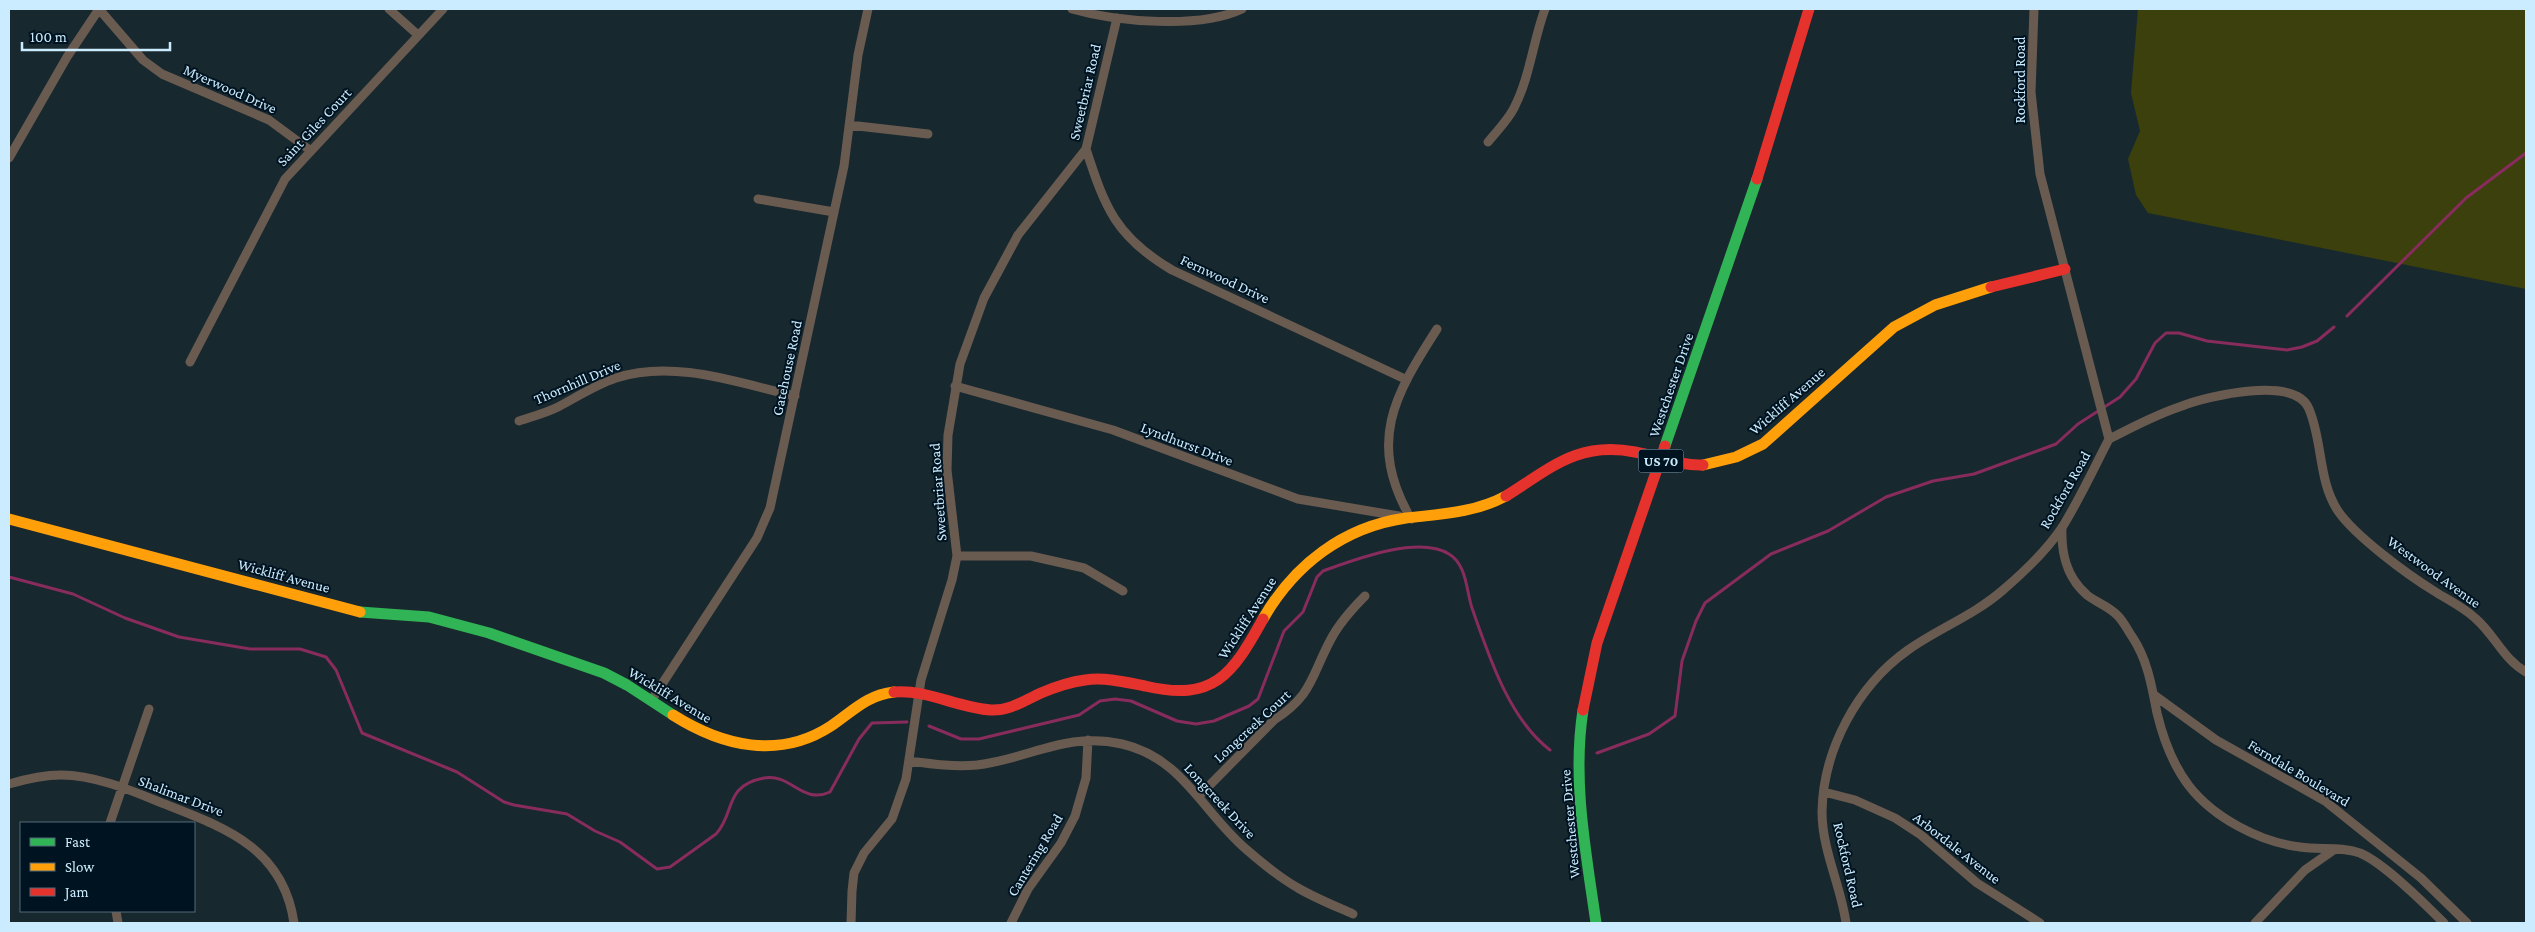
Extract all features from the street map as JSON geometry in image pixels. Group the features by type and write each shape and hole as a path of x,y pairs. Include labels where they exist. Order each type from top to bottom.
{"street":[{"path":"9,158 67,57 99,9"},
{"name":"Myerwood Drive","path":"99,9 143,60 162,74 269,120 311,152"},
{"path":"389,9 418,35"},
{"name":"Saint Giles Court","path":"190,362 285,178 443,9"},
{"name":"Gatehouse Road","path":"651,701 757,538 770,508 844,166 858,55 868,9"},
{"path":"1072,9 1096,16 1117,18 1206,20 1226,16 1242,9"},
{"path":"1488,142 1514,109 1525,80 1536,32 1545,9"},
{"name":"Westchester Drive","path":"1596,923 1580,802 1579,744 1586,691 1609,603 1662,457 1768,144 1809,9"},
{"name":"Rockford Road","path":"1846,923 1828,851 1822,813 1831,756 1842,728 1877,678 1908,650 1973,613 2004,589 2052,540 2062,526 2110,439 2040,174 2031,92 2034,9"},
{"name":"Sweetbriar Road","path":"852,923 854,873 864,853 892,819 906,779 921,680 952,580 957,556 947,470 949,426 956,386 966,348 984,298 999,267 1018,235 1086,149 1117,18"},
{"path":"849,125 928,134"},
{"name":"Fernwood Drive","path":"1086,149 1100,193 1114,220 1130,240 1148,256 1172,270 1405,379"},
{"path":"758,199 834,212"},
{"name":"Wickliff Avenue","path":"9,520 363,613 411,613 456,622 592,667 630,687 712,737 742,745 770,746 797,743 820,732 853,706 874,696 896,692 919,694 978,709 995,710 1017,706 1058,686 1092,679 1109,678 1177,692 1206,687 1222,678 1235,667 1275,600 1304,564 1340,540 1379,524 1411,518 1454,514 1486,505 1516,491 1565,459 1597,449 1642,452 1698,465 1724,461 1744,454 1770,438 1894,327 1915,314 1942,301 1987,287 2065,269"},
{"path":"1411,518 1395,486 1389,451 1392,416 1405,379 1437,329"},
{"name":"Thornhill Drive","path":"519,421 556,408 592,388 615,378 662,370 705,375 795,396"},
{"name":"Lyndhurst Drive","path":"956,386 1113,430 1298,500 1411,518"},
{"name":"Westwood Avenue","path":"2110,439 2155,416 2205,399 2262,391 2286,392 2298,396 2309,409 2327,489 2340,513 2395,564 2476,618 2494,636 2502,652 2514,665 2526,672"},
{"path":"2062,526 2061,545 2072,580 2088,595 2106,605 2119,616 2137,645 2154,695 2157,715 2175,764 2190,786 2202,799 2234,823 2270,841 2301,847 2357,852 2378,864 2444,923"},
{"path":"957,556 1031,556 1084,568 1123,591"},
{"name":"Longcreek Court","path":"1199,796 1274,720 1289,711 1306,694 1331,639 1345,616 1365,596"},
{"name":"Ferndale Boulevard","path":"2154,695 2216,740 2325,800 2388,850 2467,923"},
{"path":"110,822 149,709"},
{"name":"Longcreek Drive","path":"909,761 945,766 977,765 1009,759 1056,744 1088,740 1123,744 1148,754 1176,772 1245,849 1297,888 1353,914"},
{"name":"Cantering Road","path":"1011,923 1028,889 1060,843 1075,816 1086,778 1088,740"},
{"name":"Shalimar Drive","path":"9,784 34,777 63,775 88,778 122,788 219,825 244,840 261,854 274,872 287,898 294,923"},
{"name":"Arbordale Avenue","path":"1824,792 1855,800 1895,818 1921,835 1977,883 2040,923"},
{"path":"2255,923 2306,870 2335,849"},
{"path":"2378,864 2388,850"}],"green space":[{"path":"2138,9 2526,9 2526,289 2148,213 2136,195 2128,159 2140,131 2131,93"}],"waterway":[{"path":"2347,316 2466,198 2526,153"},
{"path":"1597,753 1649,734 1675,716 1682,661 1696,621 1705,603 1771,554 1828,531 1886,497 1933,481 1974,474 2056,444 2078,424 2120,397 2136,379 2155,343 2166,333 2179,333 2207,341 2287,350 2317,341 2334,327"},
{"path":"929,726 961,739 979,739 1079,715 1100,701 1115,699 1131,701 1177,721 1196,724 1214,721 1249,706 1258,699 1284,631 1303,612 1317,577 1323,571 1386,551 1421,547 1436,549 1449,554 1463,571 1472,608 1502,685 1523,721 1550,750"},
{"path":"9,577 73,594 125,618 179,637 250,649 300,649 326,657 336,670 362,733 457,772 504,802 567,814 595,831 620,842 657,869 670,867 716,834 722,826 736,793 742,787 764,778 773,778 782,780 812,795 830,792 859,739 872,723 907,722"}],"traffic: fast":[{"path":"1665,446 1757,179"},
{"path":"360,612 429,617 489,633 604,673 627,685 673,715"},
{"path":"1583,710 1579,763 1580,790 1596,923"}],"traffic: slow":[{"path":"1703,465 1736,457 1763,444 1894,327 1935,305 1991,287"},
{"path":"1263,619 1275,600 1305,566 1341,540 1361,530 1383,523 1470,509 1494,502 1506,496"},
{"path":"9,519 360,612"},
{"path":"673,715 711,735 751,745 771,746 811,737 831,726 868,700 894,692"}],"traffic: jam":[{"path":"1757,179 1809,9"},
{"path":"1991,287 2065,269"},
{"path":"1583,710 1597,643 1665,446"},
{"path":"1506,496 1566,459 1597,450 1635,452 1677,462 1703,465"},
{"path":"894,692 918,693 979,709 998,710 1011,707 1063,685 1092,679 1115,680 1169,690 1188,690 1204,687 1218,680 1230,669 1252,639 1263,619"}]}
